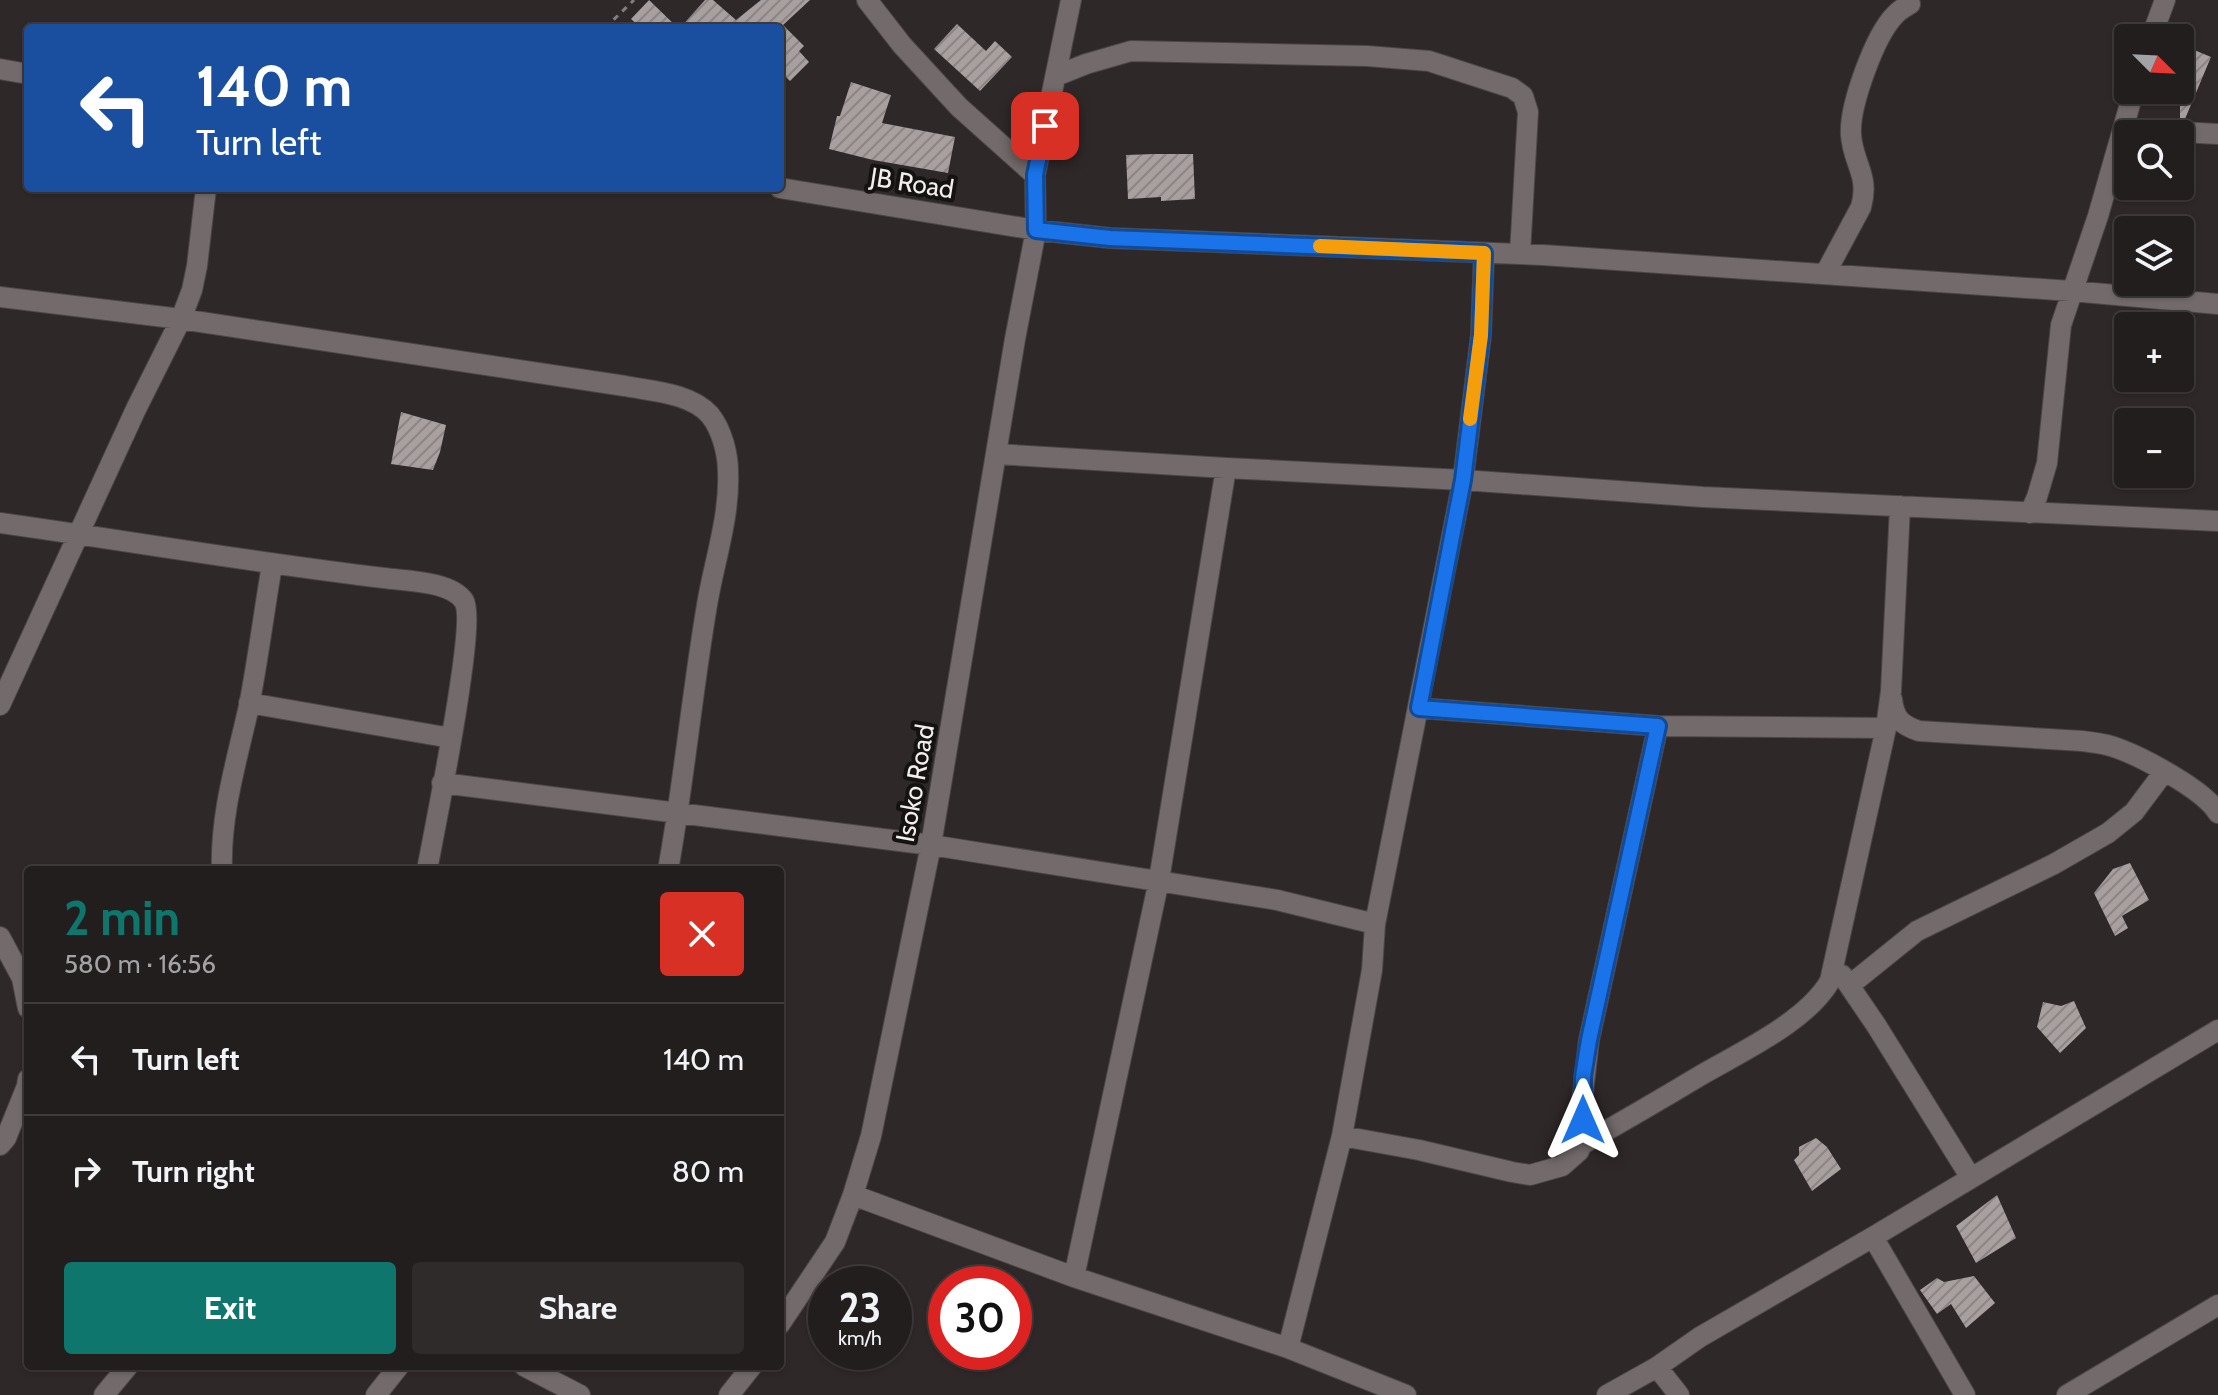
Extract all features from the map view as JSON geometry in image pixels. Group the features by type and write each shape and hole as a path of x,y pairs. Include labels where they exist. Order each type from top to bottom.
{"street":[{"path":"867,0 902,45 959,107 1035,175"},
{"name":"Isoko Road","path":"784,1318 835,1242 871,1136 931,845 1036,230 1035,175 1071,0"},
{"path":"2156,24 2165,0"},
{"path":"1825,274 1865,195 1864,178 1851,137 1861,85 1874,46 1895,14 1910,4"},
{"path":"1056,76 1131,51 1352,56 1429,61 1512,88 1523,96 1528,112 1520,254"},
{"path":"0,69 24,73"},
{"path":"2194,133 2218,134"},
{"path":"2030,513 2047,463 2058,338 2114,162"},
{"name":"JB Road","path":"784,189 1036,230 1110,238 1520,254 2071,291 2218,304"},
{"path":"0,705 147,385 181,319 197,266 206,192"},
{"path":"1288,1348 1342,1136 1372,970 1375,924 1463,480 1481,335 1484,253"},
{"path":"0,297 181,319 625,386 692,402 710,415 725,444 728,473 725,511 707,606 669,866"},
{"path":"996,454 1703,497 2218,521"},
{"path":"1074,1277 1159,880 1226,468"},
{"path":"1581,1145 1764,1039 1813,1005 1830,981 1886,728 1891,691 1900,506"},
{"path":"0,523 272,565 424,583 458,595 465,602 468,617 460,685 428,866"},
{"path":"222,866 225,809 249,703 272,565"},
{"path":"1891,691 1893,709 1899,721 1909,728 2106,744 2164,772 2206,798 2218,813"},
{"path":"249,703 451,738"},
{"path":"1419,708 1658,726 1886,728"},
{"path":"1342,1136 1530,1175 1562,1166 1574,1157 1583,1138 1583,1077 1589,1040 1658,726"},
{"path":"1850,985 1917,931 2054,864 2108,833 2134,812 2164,772"},
{"path":"442,783 931,845 1277,900 1375,924"},
{"path":"0,937 22,978 24,988"},
{"path":"1834,966 1850,985 1971,1178"},
{"path":"1607,1395 2218,1030"},
{"path":"0,1145 24,1097"},
{"path":"853,1195 1074,1277 1288,1348 1406,1395"},
{"path":"1873,1237 1965,1395"},
{"path":"2067,1395 2218,1305"},
{"path":"1657,1367 1679,1395"},
{"path":"104,1395 125,1370"},
{"path":"376,1395 396,1370"},
{"path":"532,1370 580,1395"},
{"path":"729,1395 749,1370"}],"path":[{"path":"609,24 634,0"}],"building":[{"path":"649,0 674,24 637,24 631,19"},
{"path":"705,0 713,0 736,20 761,0 810,0 784,24 684,24"},
{"path":"957,24 986,51 995,41 1012,57 980,91 934,49"},
{"path":"784,26 804,46 799,51 809,62 790,81 784,75"},
{"path":"2194,50 2211,57 2194,98"},
{"path":"851,82 891,95 882,123 955,137 948,173 829,149 837,116 840,116"},
{"path":"2178,104 2191,104 2185,119 2180,119"},
{"path":"1193,154 1195,199 1128,199 1126,155"},
{"path":"401,412 446,425 433,470 391,464"},
{"path":"2130,863 2149,900 2122,916 2128,928 2115,936 2094,893 2113,869"},
{"path":"2074,1001 2086,1028 2060,1053 2037,1027 2043,1002 2061,1006"},
{"path":"1816,1138 1827,1147 1841,1169 1812,1191 1794,1160 1799,1155 1799,1147"},
{"path":"1997,1195 2016,1238 1976,1263 1956,1226"},
{"path":"1974,1276 1995,1303 1966,1328 1951,1304 1937,1314 1920,1290 1937,1278 1944,1282"}],"slow traffic":[{"path":"1320,246 1484,253 1481,335 1470,419"}],"route":[{"path":"1045,126 1035,175 1036,230 1110,238 1484,253 1481,335 1463,480 1419,708 1658,726 1589,1040 1583,1077 1583,1120"}]}
